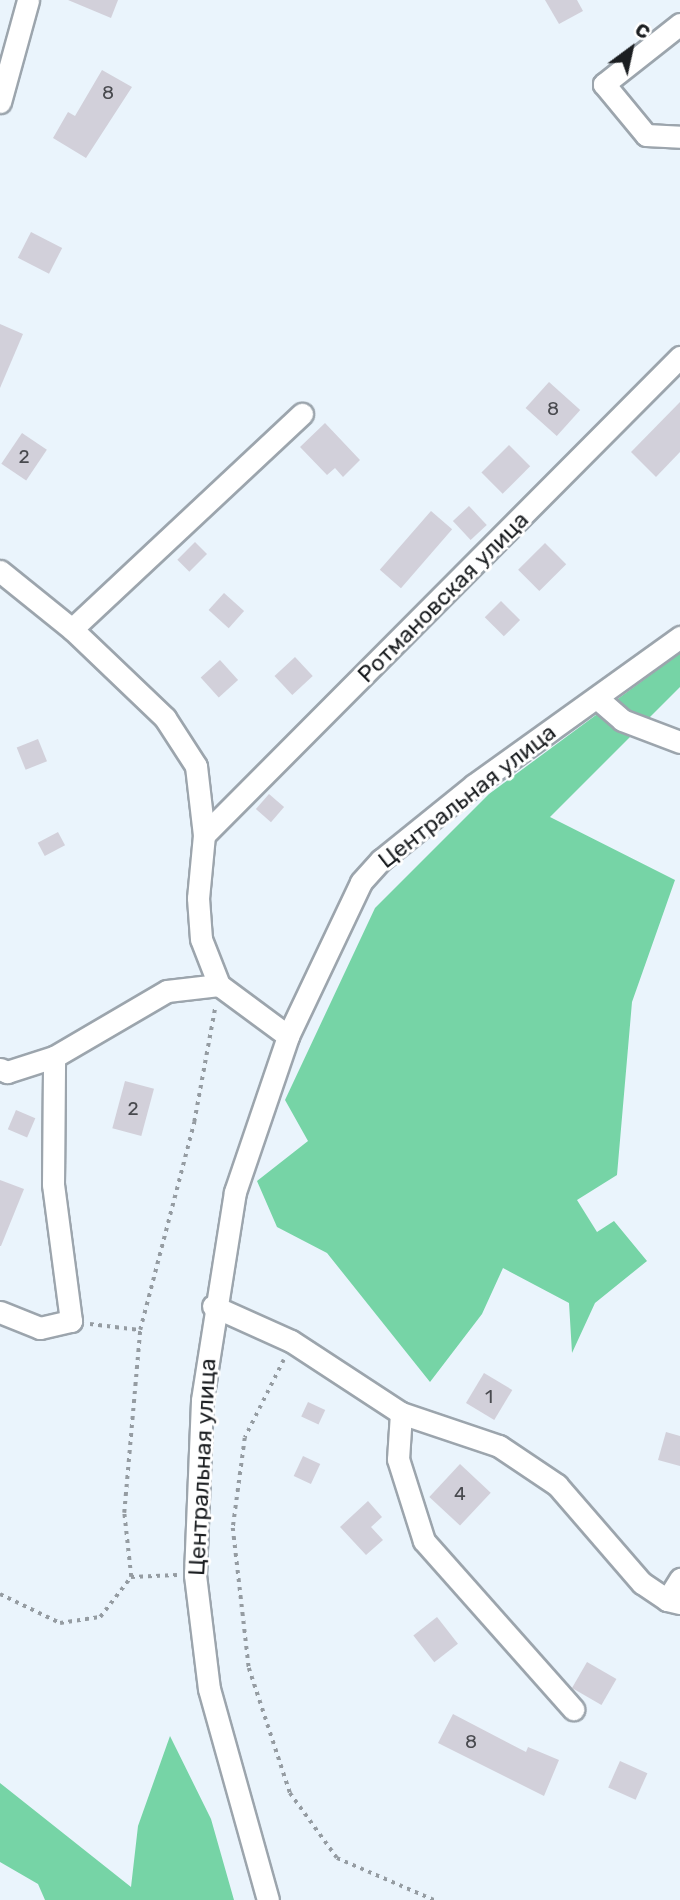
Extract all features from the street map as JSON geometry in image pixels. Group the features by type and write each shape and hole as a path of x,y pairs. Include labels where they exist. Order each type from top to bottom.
{"street":[{"path":"0,102 28,0"},
{"path":"680,24 604,85 646,135 680,137"},
{"name":"Ротмановская улица","path":"204,835 680,357"},
{"path":"72,629 302,414"},
{"path":"0,570 72,629 165,718 196,766 204,835 198,898 201,939 219,985 288,1035"},
{"name":"Центральная улица","path":"268,1900 209,1689 195,1575 202,1400 213,1306 235,1192 288,1035 340,921 361,882 381,860 474,785 680,637"},
{"path":"597,698 622,720 680,742"},
{"path":"0,1069 7,1072 54,1057 167,990 219,985"},
{"path":"0,1312 40,1328 71,1321 53,1184 54,1057"},
{"path":"213,1306 291,1341 401,1413 499,1446 557,1485 609,1550 673,1602 680,1579"},
{"path":"401,1413 398,1459 424,1541 573,1709"}],"path":[{"path":"0,1594 60,1623 100,1617 131,1577 124,1513 140,1330 194,1122 219,985"},
{"path":"71,1321 140,1330"},
{"path":"291,1341 245,1438 233,1528 249,1668 290,1794 337,1858 434,1900"},
{"path":"131,1577 195,1575"}],"green space":[{"path":"680,653 680,687 550,817 675,880 632,1002 617,1175 577,1200 597,1232 614,1221 647,1261 595,1303 572,1353 569,1303 503,1268 482,1314 430,1382 327,1253 277,1227 257,1181 308,1141 285,1100 375,908 489,794"},
{"path":"170,1736 211,1819 234,1900 45,1900 38,1884 0,1862 0,1783 131,1887 138,1826"}],"building":[{"path":"68,0 118,0 111,18"},
{"path":"545,0 577,0 583,11 559,24"},
{"path":"102,70 132,87 86,158 53,138 68,112 75,116"},
{"path":"31,232 62,248 49,274 18,258"},
{"path":"0,324 23,334 0,388"},
{"path":"549,382 580,410 557,436 526,408"},
{"path":"680,402 680,452 656,477 631,452"},
{"path":"325,423 360,460 343,477 335,468 327,475 300,447"},
{"path":"22,433 47,450 26,480 1,464"},
{"path":"509,445 530,466 503,494 481,473"},
{"path":"469,506 487,525 471,540 453,521"},
{"path":"431,511 452,529 401,588 380,570"},
{"path":"195,542 207,554 189,572 177,560"},
{"path":"545,543 566,564 539,591 518,570"},
{"path":"224,593 244,611 229,628 209,610"},
{"path":"501,601 520,620 504,636 485,617"},
{"path":"295,657 313,676 292,695 275,676"},
{"path":"220,660 238,680 219,697 201,677"},
{"path":"38,739 47,761 26,770 17,748"},
{"path":"269,794 284,807 271,822 256,809"},
{"path":"58,832 65,845 45,856 38,843"},
{"path":"125,1081 154,1089 141,1136 112,1128"},
{"path":"16,1110 35,1118 27,1138 8,1129"},
{"path":"0,1180 24,1189 1,1246 0,1246"},
{"path":"484,1373 512,1390 494,1420 466,1403"},
{"path":"308,1402 325,1410 318,1425 301,1417"},
{"path":"666,1432 680,1436 680,1466 658,1460"},
{"path":"303,1456 320,1464 311,1484 294,1476"},
{"path":"460,1464 491,1493 460,1526 429,1497"},
{"path":"368,1501 382,1517 371,1527 383,1540 366,1555 340,1527"},
{"path":"437,1617 458,1644 434,1662 413,1635"},
{"path":"587,1662 616,1679 601,1705 572,1688"},
{"path":"453,1714 526,1752 528,1747 559,1760 544,1796 438,1743"},
{"path":"620,1761 647,1773 636,1800 608,1787"}]}
